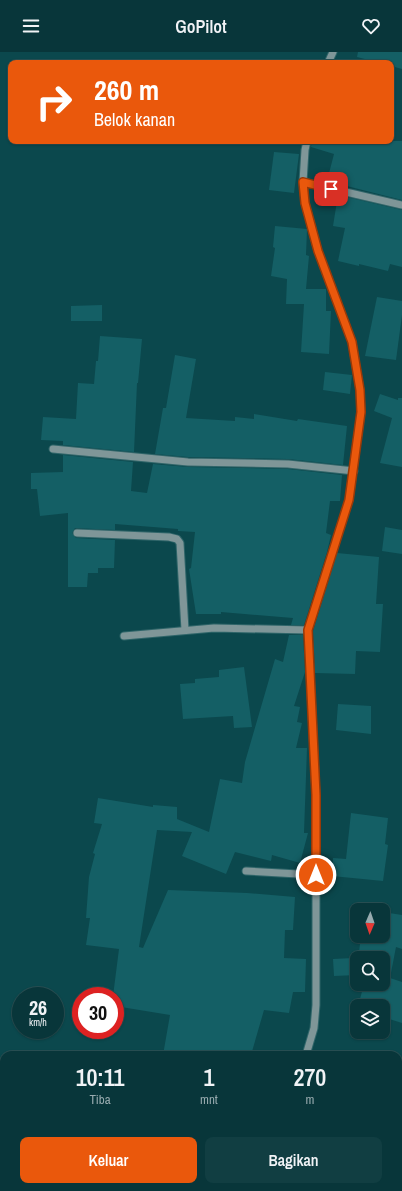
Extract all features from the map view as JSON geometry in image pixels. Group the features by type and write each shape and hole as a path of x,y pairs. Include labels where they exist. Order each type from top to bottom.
{"street":[{"path":"306,144 303,182 305,203 318,251 352,342 360,390 361,412 349,500 308,630 316,795 316,1005 314,1028 307,1051"},
{"path":"303,182 402,205"},
{"path":"54,449 188,462 288,464 354,471"},
{"path":"77,533 169,537 177,539 180,543 185,630"},
{"path":"124,636 214,628 308,630"},
{"path":"246,871 316,875"}],"building":[{"path":"358,52 402,52 402,69 394,67 394,60 368,60 357,57"},
{"path":"394,141 402,141 402,200 327,181 334,154 311,147 312,144 394,144"},
{"path":"274,152 299,154 294,193 269,190"},
{"path":"338,195 402,210 402,267 390,264 388,271 338,261 345,228 333,226"},
{"path":"275,226 307,229 306,255 309,256 306,289 326,289 326,311 331,311 329,354 301,352 304,304 286,304 287,279 271,276 275,248 273,247"},
{"path":"377,297 402,301 402,315 396,360 365,356"},
{"path":"102,305 102,321 71,321 71,306"},
{"path":"100,336 142,339 137,383 134,452 63,445 63,441 41,440 43,417 76,419 78,383 94,384"},
{"path":"175,355 196,359 186,418 235,421 235,417 254,419 254,414 297,421 298,419 347,426 343,465 288,459 188,457 155,454 163,408 166,408"},
{"path":"325,372 352,375 350,394 323,390"},
{"path":"380,394 398,400 398,398 402,398 402,467 380,463 392,418 374,411"},
{"path":"63,455 133,462 131,491 147,493 153,464 188,467 288,469 342,475 340,501 330,501 326,533 331,535 304,625 291,625 293,618 221,612 221,614 196,614 189,569 191,568 195,532 178,531 178,529 115,524 115,530 75,528 72,533 76,538 115,540 114,568 98,568 98,573 88,573 87,587 68,587 68,513 40,516 37,489 31,489 31,473 63,472"},
{"path":"385,527 402,530 402,554 382,551"},
{"path":"337,553 379,557 376,604 383,604 380,652 356,651 355,674 315,673 313,631"},
{"path":"289,635 303,635 305,672 294,706 300,707 297,722 302,723 296,748 307,748 304,833 308,833 300,863 272,855 271,861 235,852 226,874 182,856 192,832 157,830 139,947 143,948 168,890 247,893 295,897 293,930 285,930 284,958 306,959 305,992 293,992 289,1013 264,1010 252,1051 164,1051 170,1015 124,1007 124,987 114,987 119,949 86,945 90,918 86,918 89,877 95,854 93,853 102,824 94,823 98,798 153,807 153,805 177,807 177,819 209,832 220,779 242,783 245,762 275,659 283,662"},
{"path":"244,667 252,727 234,728 233,716 183,719 180,684 195,683 195,679 219,677 219,670"},
{"path":"338,704 371,706 371,734 336,730"},
{"path":"351,813 388,818 385,844 388,845 383,881 332,876 333,858 346,859"},
{"path":"390,913 402,915 402,949 396,947 390,978 390,951 359,951 360,943 390,943"},
{"path":"350,958 350,975 334,976 333,959"},
{"path":"390,978 402,982 402,1023 390,1019 390,999 360,999 362,991 390,991"}],"route":[{"path":"316,875 316,795 308,630 349,500 361,412 360,390 352,342 318,251 305,203 303,182 331,189"}]}
